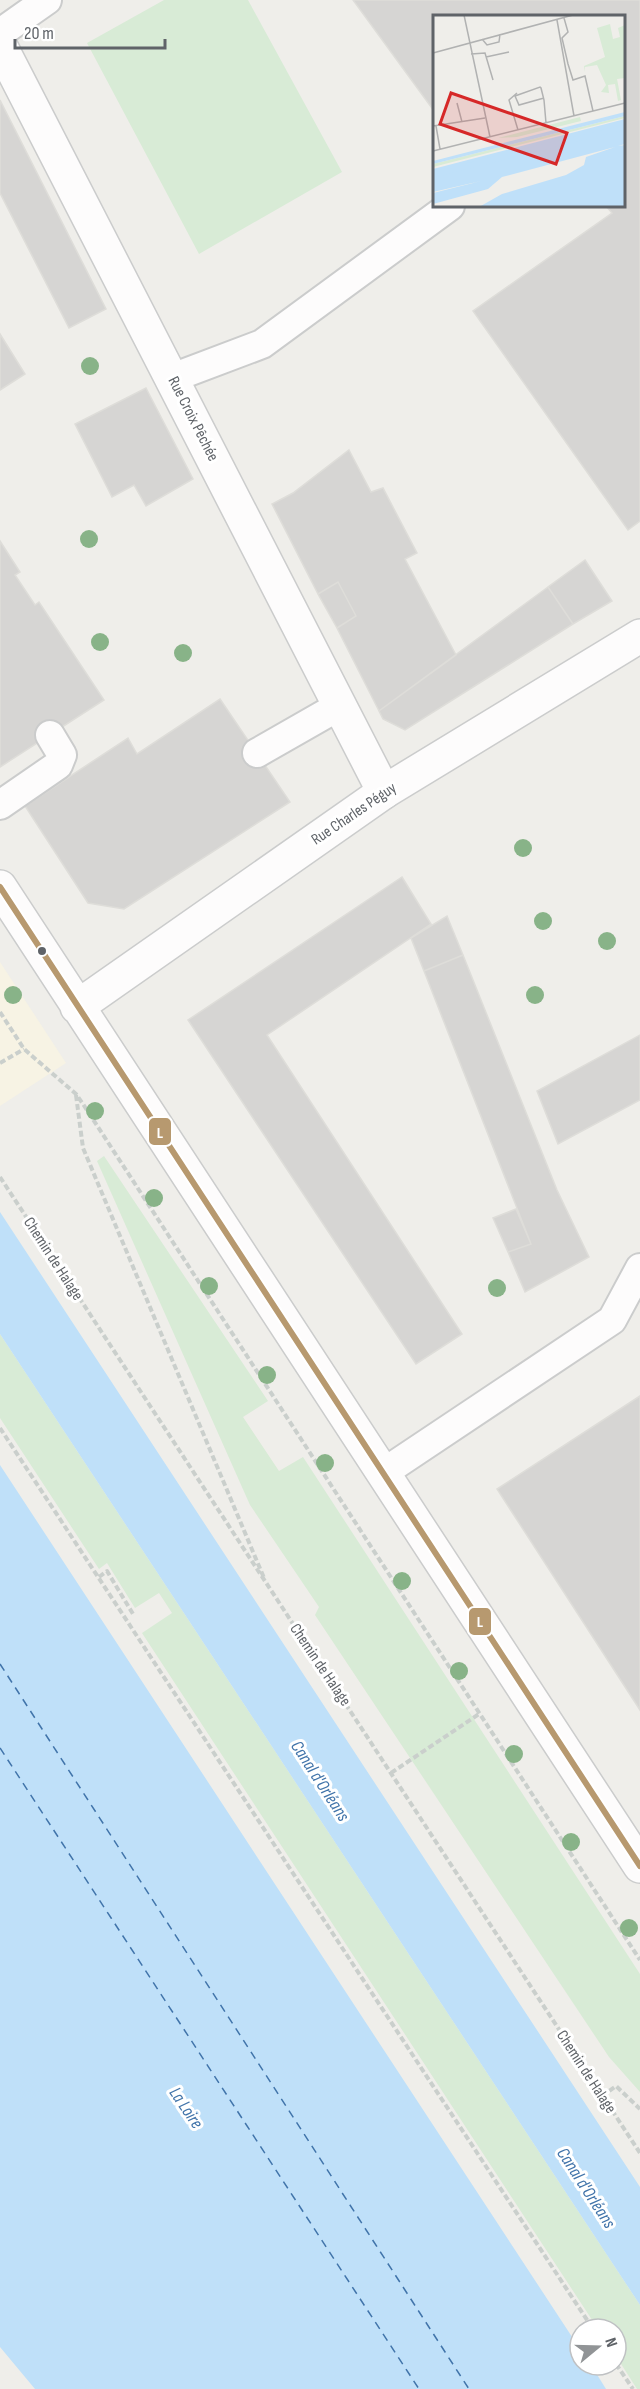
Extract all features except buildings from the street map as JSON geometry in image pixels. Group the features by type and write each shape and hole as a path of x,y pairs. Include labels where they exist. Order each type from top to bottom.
{"street":[{"name":"Rue Croix Pêchée","path":"0,45 384,792"},
{"name":"Rue Charles Péguy","path":"77,1007 384,792 640,636"},
{"path":"0,887 640,1866"}],"lane":[{"path":"0,33 47,0"},
{"path":"172,378 262,344 449,207"},
{"path":"257,753 341,705"},
{"path":"0,805 57,765 62,755 50,735"},
{"path":"383,1473 612,1320 640,1268"}],"path":[{"path":"0,1012 24,1049 75,1094 640,1960"},
{"path":"0,1063 24,1049"},
{"path":"75,1094 83,1148 269,1588"},
{"name":"Chemin de Halage","path":"0,1177 640,2153"},
{"path":"0,1428 585,2317"},
{"path":"99,1577 107,1571 133,1614"},
{"path":"392,1773 479,1713"},
{"path":"602,2096 616,2086 640,2109"}],"shaded area":[{"path":"0,962 66,1063 0,1106"}],"green space":[{"path":"164,0 248,0 342,172 199,254 87,43"},
{"path":"104,1156 268,1401 243,1417 279,1471 303,1457 640,1974 640,2092 609,2057 315,1615 319,1607 250,1505 97,1161"},
{"path":"0,1334 640,2305 640,2389 637,2389 628,2375 628,2317 590,2317 142,1633 172,1613 159,1593 135,1608 107,1563 99,1569 0,1418"}],"water":[{"name":"Canal d'Orléans","path":"0,1212 640,2187 640,2305 0,1334"},
{"name":"La Loire","path":"0,1465 568,2331 568,2377 598,2377 606,2389 35,2389 0,2347"}],"ferry route":[{"path":"0,1664 469,2389"},
{"path":"0,1748 419,2389"}],"transit line":[{"name":"L","path":"0,887 640,1866"}]}
